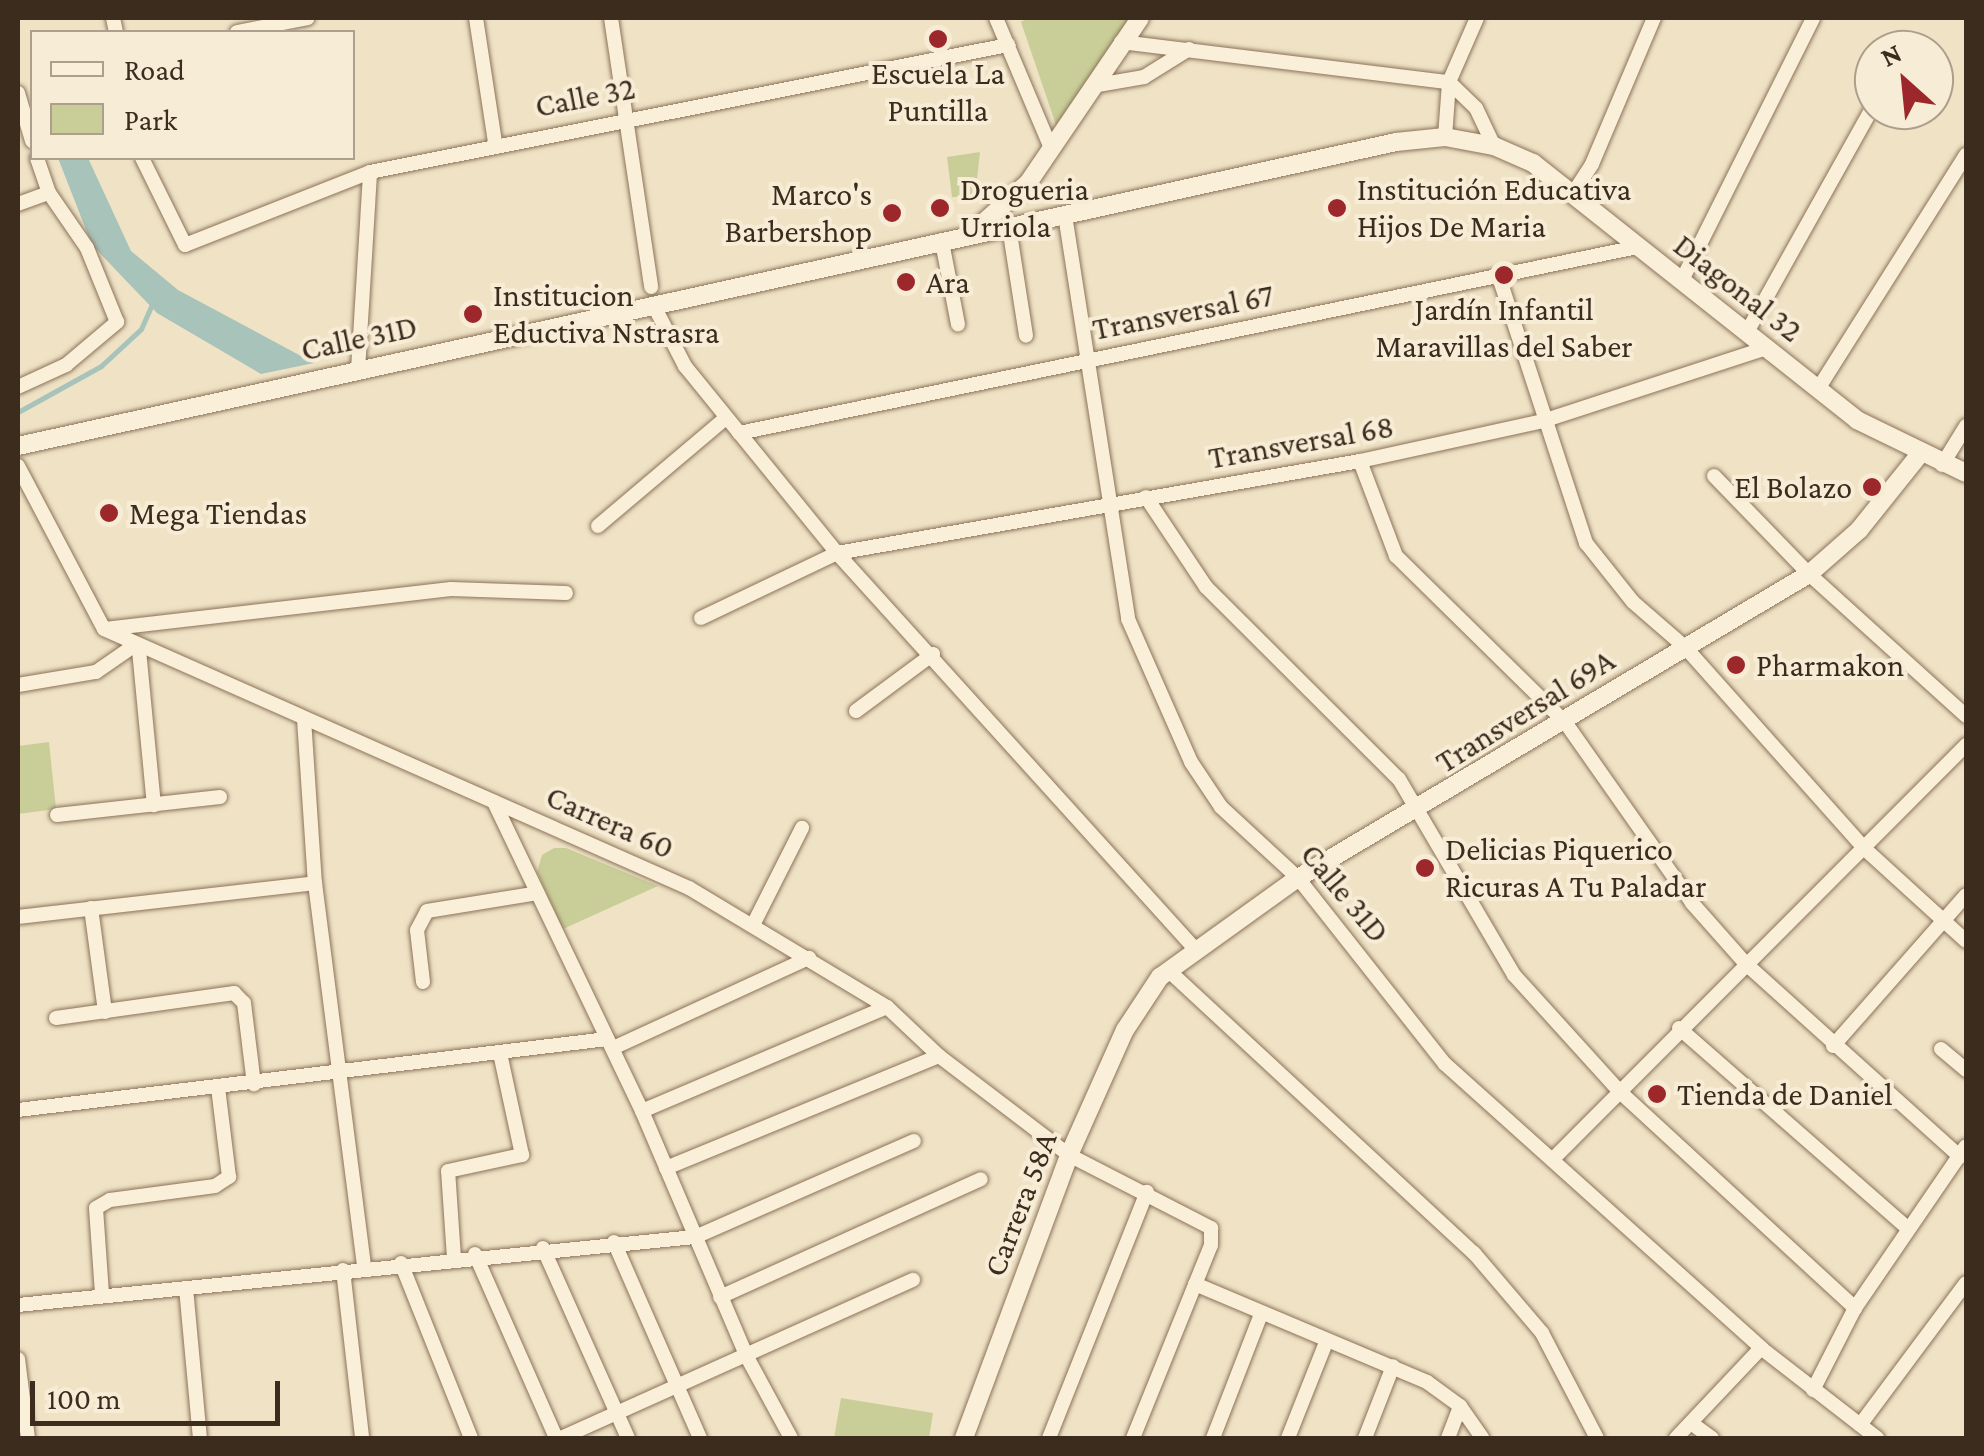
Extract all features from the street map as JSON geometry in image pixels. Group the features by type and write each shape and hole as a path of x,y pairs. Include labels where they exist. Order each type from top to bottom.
{"street":[{"path":"246,30 308,18"},
{"path":"476,18 495,142"},
{"path":"611,18 652,296 685,366 837,553 933,654 1196,950"},
{"path":"996,18 1051,148"},
{"path":"968,236 1017,195 1140,18"},
{"path":"1445,138 1449,82 1477,18"},
{"path":"1572,195 1592,164 1654,18"},
{"path":"1682,280 1813,18"},
{"path":"1121,42 1449,82 1476,108 1486,144"},
{"name":"Calle 32","path":"143,160 185,244 298,195 370,172 495,142 1008,45"},
{"path":"1092,86 1144,78 1190,50"},
{"path":"18,93 30,135"},
{"path":"1747,332 1861,130"},
{"name":"Calle 31D","path":"18,446 358,370 652,296 942,242 1396,142 1445,138 1486,144"},
{"name":"Diagonal 32","path":"1486,144 1532,164 1818,388 1919,455 1966,474"},
{"path":"1818,388 1966,155"},
{"path":"18,387 66,365 116,322 87,248 49,193 39,160"},
{"path":"358,370 370,172"},
{"path":"18,204 49,193"},
{"name":"Calle 31D","path":"1065,215 1128,619 1191,762 1220,807 1298,878 1445,1064 1761,1348 1876,1438"},
{"path":"1008,227 1026,336"},
{"path":"942,242 958,324"},
{"name":"Transversal 67","path":"740,433 1637,246"},
{"path":"1498,278 1586,542 1633,602 1685,647 1866,850 1966,940"},
{"name":"Transversal 68","path":"701,618 837,553 1360,461 1544,421 1767,348"},
{"path":"598,526 726,418"},
{"path":"1942,465 1966,426"},
{"name":"Transversal 69A","path":"1145,998 1168,970 1298,878 1421,810 1809,574 1870,518 1919,455"},
{"path":"1360,461 1396,556 1566,722 1692,902 1746,964 1834,1046 1963,1151 1854,1308 1813,1390"},
{"name":"Carrera 60","path":"18,466 104,629 135,648 642,864 809,958 887,1007 938,1056 1069,1155 1211,1228 1195,1284"},
{"path":"1714,476 1809,574 1966,716"},
{"path":"1146,498 1206,588 1399,778 1514,974 1619,1092 1854,1308"},
{"path":"104,629 451,588 566,593"},
{"path":"18,686 96,672 135,648 154,805"},
{"path":"856,710 933,654"},
{"path":"304,719 315,883 343,1074 364,1268"},
{"path":"1553,1159 1680,1028 1866,850 1966,745"},
{"path":"57,815 220,797"},
{"path":"494,802 642,1112 747,1357 791,1438"},
{"path":"753,925 802,828"},
{"path":"18,917 315,883"},
{"path":"422,982 417,930 427,912 538,893"},
{"path":"1834,1046 1966,896"},
{"path":"91,908 105,1012"},
{"path":"18,1110 610,1043 809,958"},
{"path":"1168,970 1474,1252 1542,1334 1597,1438"},
{"path":"56,1018 241,996 254,1084"},
{"name":"Carrera 58A","path":"964,1438 1069,1155 1125,1030 1145,998"},
{"path":"642,1112 887,1007"},
{"path":"1680,1028 1909,1228"},
{"path":"1941,1049 1966,1070"},
{"path":"454,1258 448,1170 522,1155 500,1054"},
{"path":"666,1168 938,1056"},
{"path":"102,1294 96,1208 110,1200 215,1186 229,1177 218,1088"},
{"path":"18,1305 475,1254 695,1237 914,1141"},
{"path":"720,1297 981,1179"},
{"path":"1048,1438 1147,1192"},
{"path":"614,1242 700,1438"},
{"path":"543,1248 628,1438"},
{"path":"475,1254 559,1438 912,1280"},
{"path":"401,1263 470,1438"},
{"path":"343,1270 362,1438"},
{"path":"1860,1425 1966,1283"},
{"path":"1133,1438 1195,1284 1393,1366 1460,1406 1482,1438"},
{"path":"186,1288 200,1438"},
{"path":"1213,1438 1261,1314"},
{"path":"1288,1438 1327,1340"},
{"path":"1676,1438 1761,1348"},
{"path":"18,1359 28,1438"},
{"path":"1365,1438 1393,1366"},
{"path":"1448,1438 1460,1406"},
{"path":"1691,1423 1712,1438"}],"green space":[{"path":"1028,18 1132,18 1056,125 1021,22"},
{"path":"980,152 975,197 952,197 947,157"},
{"path":"49,742 56,809 18,814 18,746"},
{"path":"554,848 566,848 658,886 563,929 537,872 542,855"},
{"path":"841,1398 933,1413 929,1438 834,1438"}],"water":[{"path":"59,160 89,160 131,251 178,290 314,363 261,374 157,313 92,245"}],"waterway":[{"path":"18,412 101,366 141,329 152,304"}],"place":[{"name":"Escuela La Puntilla","path":"938,39"},
{"name":"Drogueria Urriola","path":"940,208"},
{"name":"Institución Educativa Hijos De Maria","path":"1337,208"},
{"name":"Marco's Barbershop","path":"892,213"},
{"name":"Jardín Infantil Maravillas del Saber","path":"1504,275"},
{"name":"Ara","path":"906,282"},
{"name":"Institucion Eductiva Nstrasra","path":"473,314"},
{"name":"El Bolazo","path":"1872,487"},
{"name":"Mega Tiendas","path":"109,513"},
{"name":"Pharmakon","path":"1736,665"},
{"name":"Delicias Piquerico Ricuras A Tu Paladar","path":"1425,868"},
{"name":"Tienda de Daniel","path":"1657,1094"}]}
